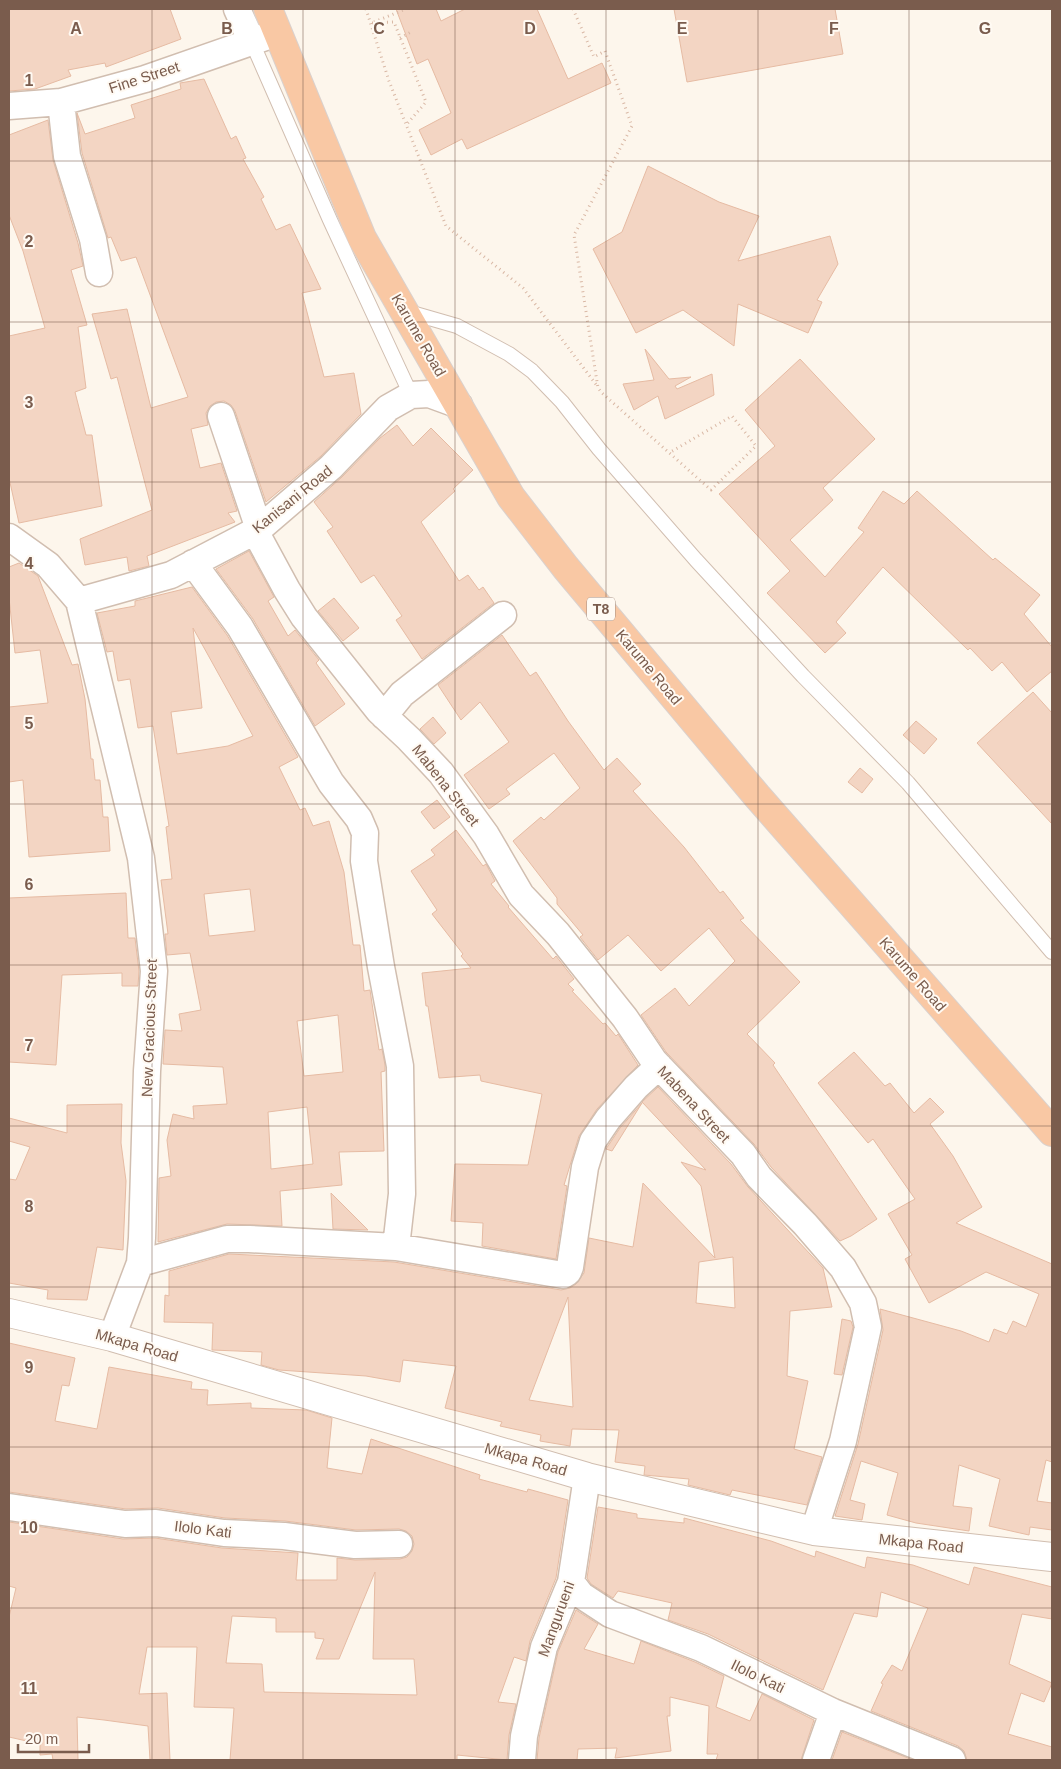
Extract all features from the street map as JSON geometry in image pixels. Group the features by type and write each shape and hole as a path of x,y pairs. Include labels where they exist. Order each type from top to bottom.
{"highway":[{"name":"Karume Road","path":"272,21 362,238 511,497 566,568 757,796 1052,1132"}],"street":[{"path":"238,9 251,40"},
{"name":"Fine Street","path":"9,106 61,102 145,79 251,40 272,21"},
{"path":"61,102 67,156 93,239 99,273"},
{"path":"411,395 428,394 459,405"},
{"name":"Kanisani Road","path":"79,601 171,575 257,530 331,467 388,408 411,395"},
{"name":"Mabena Street","path":"221,416 257,530 287,590 304,617 381,713 441,773 486,836 521,895 564,940 625,1018 659,1066 742,1154 759,1177 805,1224 843,1268 863,1304 868,1327 843,1442 814,1531"},
{"path":"10,535 48,565 79,601"},
{"path":"193,563 240,627 331,783 359,819 365,833 364,861 381,967 400,1066 402,1194 396,1247"},
{"name":"New Gracious Street","path":"79,601 141,858 154,971 147,1071 140,1263 112,1337"},
{"path":"381,713 402,694 503,615"},
{"path":"140,1263 227,1240 396,1247 555,1275 568,1272 585,1167 593,1141 608,1118 636,1087 659,1066"},
{"name":"Mkapa Road","path":"9,1313 112,1337 587,1477 814,1531 1052,1557"},
{"name":"Mangurueni","path":"522,1760 524,1736 544,1647 571,1582 587,1477"},
{"name":"Ilolo Kati","path":"9,1507 124,1524 156,1523 224,1533 284,1536 355,1544 399,1544"},
{"name":"Ilolo Kati","path":"571,1582 581,1595 610,1614 700,1648 832,1712 952,1760"},
{"path":"816,1760 832,1712"}],"lane":[{"path":"251,40 330,220 411,395"},
{"path":"405,311 457,326 489,342 509,354 550,389 696,560 803,676 908,783 1052,952"}],"path":[{"path":"366,9 406,125 446,226 523,288 598,388 669,453 711,490 756,446 732,416 669,453"},
{"path":"372,23 406,9"},
{"path":"573,9 594,57 605,51 632,126 574,235 598,388"},
{"path":"372,23 394,22 426,102 406,125"},
{"path":"400,38 410,32"}],"building":[{"path":"9,9 170,9 181,39 106,67 105,63 68,70 71,76 35,89 9,91"},
{"path":"396,9 436,9 441,21 465,9 537,9 568,79 602,63 611,83 467,149 462,139 431,155 419,130 451,113 428,59 417,64"},
{"path":"674,9 835,9 843,54 687,82"},
{"path":"204,79 231,139 236,136 246,158 243,159 264,197 261,199 276,230 290,224 321,289 302,293 324,377 354,373 361,414 321,456 266,502 235,411 231,405 224,401 216,402 210,406 206,413 208,425 191,429 200,468 221,463 237,511 228,513 235,522 147,556 149,566 129,571 127,557 85,565 80,539 152,510 117,377 111,379 92,314 127,309 151,408 188,397 136,257 121,261 111,237 108,238 82,153 77,113 85,134 135,118 131,105 181,89 180,83"},
{"path":"48,120 53,160 83,266 71,270 87,325 78,327 86,388 75,392 86,435 92,435 102,506 19,523 9,478 9,336 45,328 23,251 9,215 9,135"},
{"path":"648,166 719,202 759,216 738,261 830,236 838,264 817,300 822,302 808,333 738,304 734,346 683,310 636,333 593,249 622,232"},
{"path":"645,349 669,379 691,377 675,386 677,389 712,374 714,395 665,419 658,396 634,410 623,384 654,380"},
{"path":"800,359 875,439 823,488 833,500 790,540 825,577 864,532 858,528 883,491 904,504 917,491 993,560 995,558 1040,595 1024,614 1052,647 1052,671 1027,692 1002,662 992,671 883,567 836,622 846,633 825,653 767,593 790,571 719,494 775,446 745,410"},
{"path":"397,425 413,446 431,428 473,470 453,489 455,491 421,522 459,581 468,575 479,590 483,587 494,603 422,659 396,620 402,616 374,575 361,583 327,531 333,527 314,502 342,477 380,438"},
{"path":"249,551 274,597 268,601 288,636 295,630 319,660 316,663 345,704 315,726 253,619 216,569"},
{"path":"19,563 38,576 72,665 78,664 85,699 95,780 100,780 103,817 108,817 110,851 29,857 23,780 9,782 9,707 48,703 40,650 15,653 9,598 9,567"},
{"path":"192,587 227,635 298,757 279,767 300,810 305,808 313,826 329,821 344,872 353,945 360,945 364,991 370,990 379,1050 382,1049 385,1065 385,1071 381,1072 384,1151 339,1152 342,1185 280,1191 282,1226 227,1224 158,1242 159,1178 171,1176 167,1140 173,1114 194,1119 193,1106 227,1104 223,1067 163,1064 165,1030 182,1031 179,1014 201,1010 190,953 167,955 165,934 168,934 161,880 172,879 166,827 169,826 153,726 138,728 130,679 118,681 113,651 107,652 97,613 135,606 135,601","holes":["193,628 253,736 228,746 177,754 171,712 202,708","250,889 255,931 209,936 204,894","338,1015 343,1072 304,1076 297,1021","307,1107 313,1164 271,1169 268,1112"]},
{"path":"334,598 359,628 343,641 318,611"},
{"path":"502,635 530,676 536,672 568,721 604,770 617,758 641,784 633,791 684,847 720,893 723,891 744,918 740,920 800,982 747,1034 775,1063 773,1065 877,1219 851,1236 840,1241 771,1167 754,1144 666,1052 641,1015 675,988 689,1006 735,961 709,928 661,971 628,935 598,960 580,937 583,935 557,904 557,898 513,841 541,817 544,820 580,788 554,753 506,789 510,794 489,809 464,775 509,742 480,702 461,720 438,685"},
{"path":"1033,692 1052,713 1052,824 977,743"},
{"path":"433,717 446,733 434,744 420,729"},
{"path":"916,721 937,739 924,754 903,735"},
{"path":"860,768 873,779 862,793 848,782"},
{"path":"437,800 450,817 434,829 421,812"},
{"path":"456,830 483,866 486,864 495,881 491,884 508,907 553,959 556,956 574,979 568,984 574,990 572,991 603,1024 605,1023 616,1036 618,1034 638,1065 597,1109 579,1136 564,1185 567,1186 556,1259 482,1246 483,1223 451,1221 455,1164 528,1165 542,1094 481,1081 480,1075 439,1078 422,973 471,968 461,956 463,954 432,914 437,910 411,871 435,855 431,850"},
{"path":"126,893 128,938 135,938 139,971 138,986 122,986 122,973 62,975 56,1065 9,1062 9,898"},
{"path":"854,1052 885,1086 890,1083 914,1113 930,1098 944,1112 930,1124 953,1156 982,1207 956,1223 1052,1264 1052,1462 1046,1460 1037,1501 1052,1503 1052,1530 1030,1527 1029,1535 989,1526 1000,1479 959,1465 953,1506 972,1508 969,1531 916,1523 887,1515 898,1473 861,1461 850,1500 865,1504 862,1520 835,1516 858,1444 883,1330 880,1309 961,1331 989,1342 994,1329 1007,1334 1013,1321 1026,1327 1039,1294 986,1272 929,1303 905,1259 912,1255 888,1214 915,1199 873,1139 868,1143 818,1083"},
{"path":"658,1087 731,1164 748,1187 823,1268 832,1307 790,1311 787,1376 808,1381 794,1449 822,1457 807,1505 732,1490 730,1495 688,1485 689,1479 644,1475 645,1466 615,1462 619,1430 572,1429 570,1446 540,1441 541,1435 500,1426 502,1422 445,1408 456,1366 403,1360 400,1382 366,1376 279,1370 261,1365 262,1352 212,1350 213,1323 164,1322 165,1295 169,1296 169,1271 229,1254 394,1262 561,1290 570,1288 576,1284 584,1273 589,1238 633,1247 643,1183 715,1258 701,1186 681,1162 706,1170 642,1102","holes":["733,1257 735,1308 696,1303 699,1262","568,1297 573,1407 529,1400"]},
{"path":"642,1103 612,1151 606,1149 620,1128"},
{"path":"122,1104 121,1143 126,1181 123,1250 97,1247 87,1300 47,1299 48,1290 9,1283 9,1179 16,1180 30,1147 9,1141 9,1118 67,1133 67,1105"},
{"path":"331,1193 368,1230 333,1229"},
{"path":"842,1319 851,1321 853,1327 842,1375 834,1374"},
{"path":"9,1343 75,1358 69,1386 62,1385 55,1421 97,1429 109,1367 192,1382 191,1389 208,1390 207,1405 251,1403 251,1408 306,1410 332,1418 327,1468 362,1474 371,1439 480,1475 479,1479 527,1492 528,1489 568,1500 556,1578 530,1641 526,1661 514,1657 498,1702 516,1704 509,1735 507,1760 457,1755 457,1760 230,1760 234,1708 194,1707 197,1647 147,1647 139,1694 167,1693 170,1760 150,1760 148,1726 77,1717 78,1760 53,1760 52,1754 40,1755 40,1744 9,1737 9,1617 16,1588 9,1586 9,1522 123,1539 155,1538 222,1548 298,1553 296,1580 337,1580 337,1558 355,1560 400,1559 407,1557 412,1551 414,1544 412,1536 406,1531 399,1529 356,1530 285,1521 225,1518 158,1508 126,1509 9,1492","holes":["375,1572 373,1659 414,1659 417,1695 264,1692 262,1664 226,1663 232,1616 276,1618 276,1632 315,1632 315,1638 324,1639 316,1659 339,1659"]},
{"path":"598,1507 637,1514 637,1518 684,1523 684,1518 771,1541 815,1557 816,1551 865,1568 867,1557 913,1565 969,1585 974,1567 1052,1587 1052,1619 1022,1614 1009,1664 1052,1683 1044,1702 1021,1693 1008,1734 1052,1747 1052,1760 967,1760 964,1751 958,1746 871,1711 883,1684 881,1683 892,1665 902,1671 928,1608 881,1592 877,1617 854,1613 823,1690 708,1634 668,1620 672,1603 618,1591 613,1598 591,1584 587,1578"},
{"path":"576,1610 598,1624 584,1649 634,1664 641,1641 695,1662 724,1676 716,1707 750,1721 762,1694 814,1720 801,1760 716,1760 718,1754 707,1754 709,1706 670,1697 670,1716 667,1716 671,1751 615,1758 617,1748 578,1749 577,1760 537,1760 539,1738 558,1652"},
{"path":"842,1732 913,1760 832,1760"}]}
